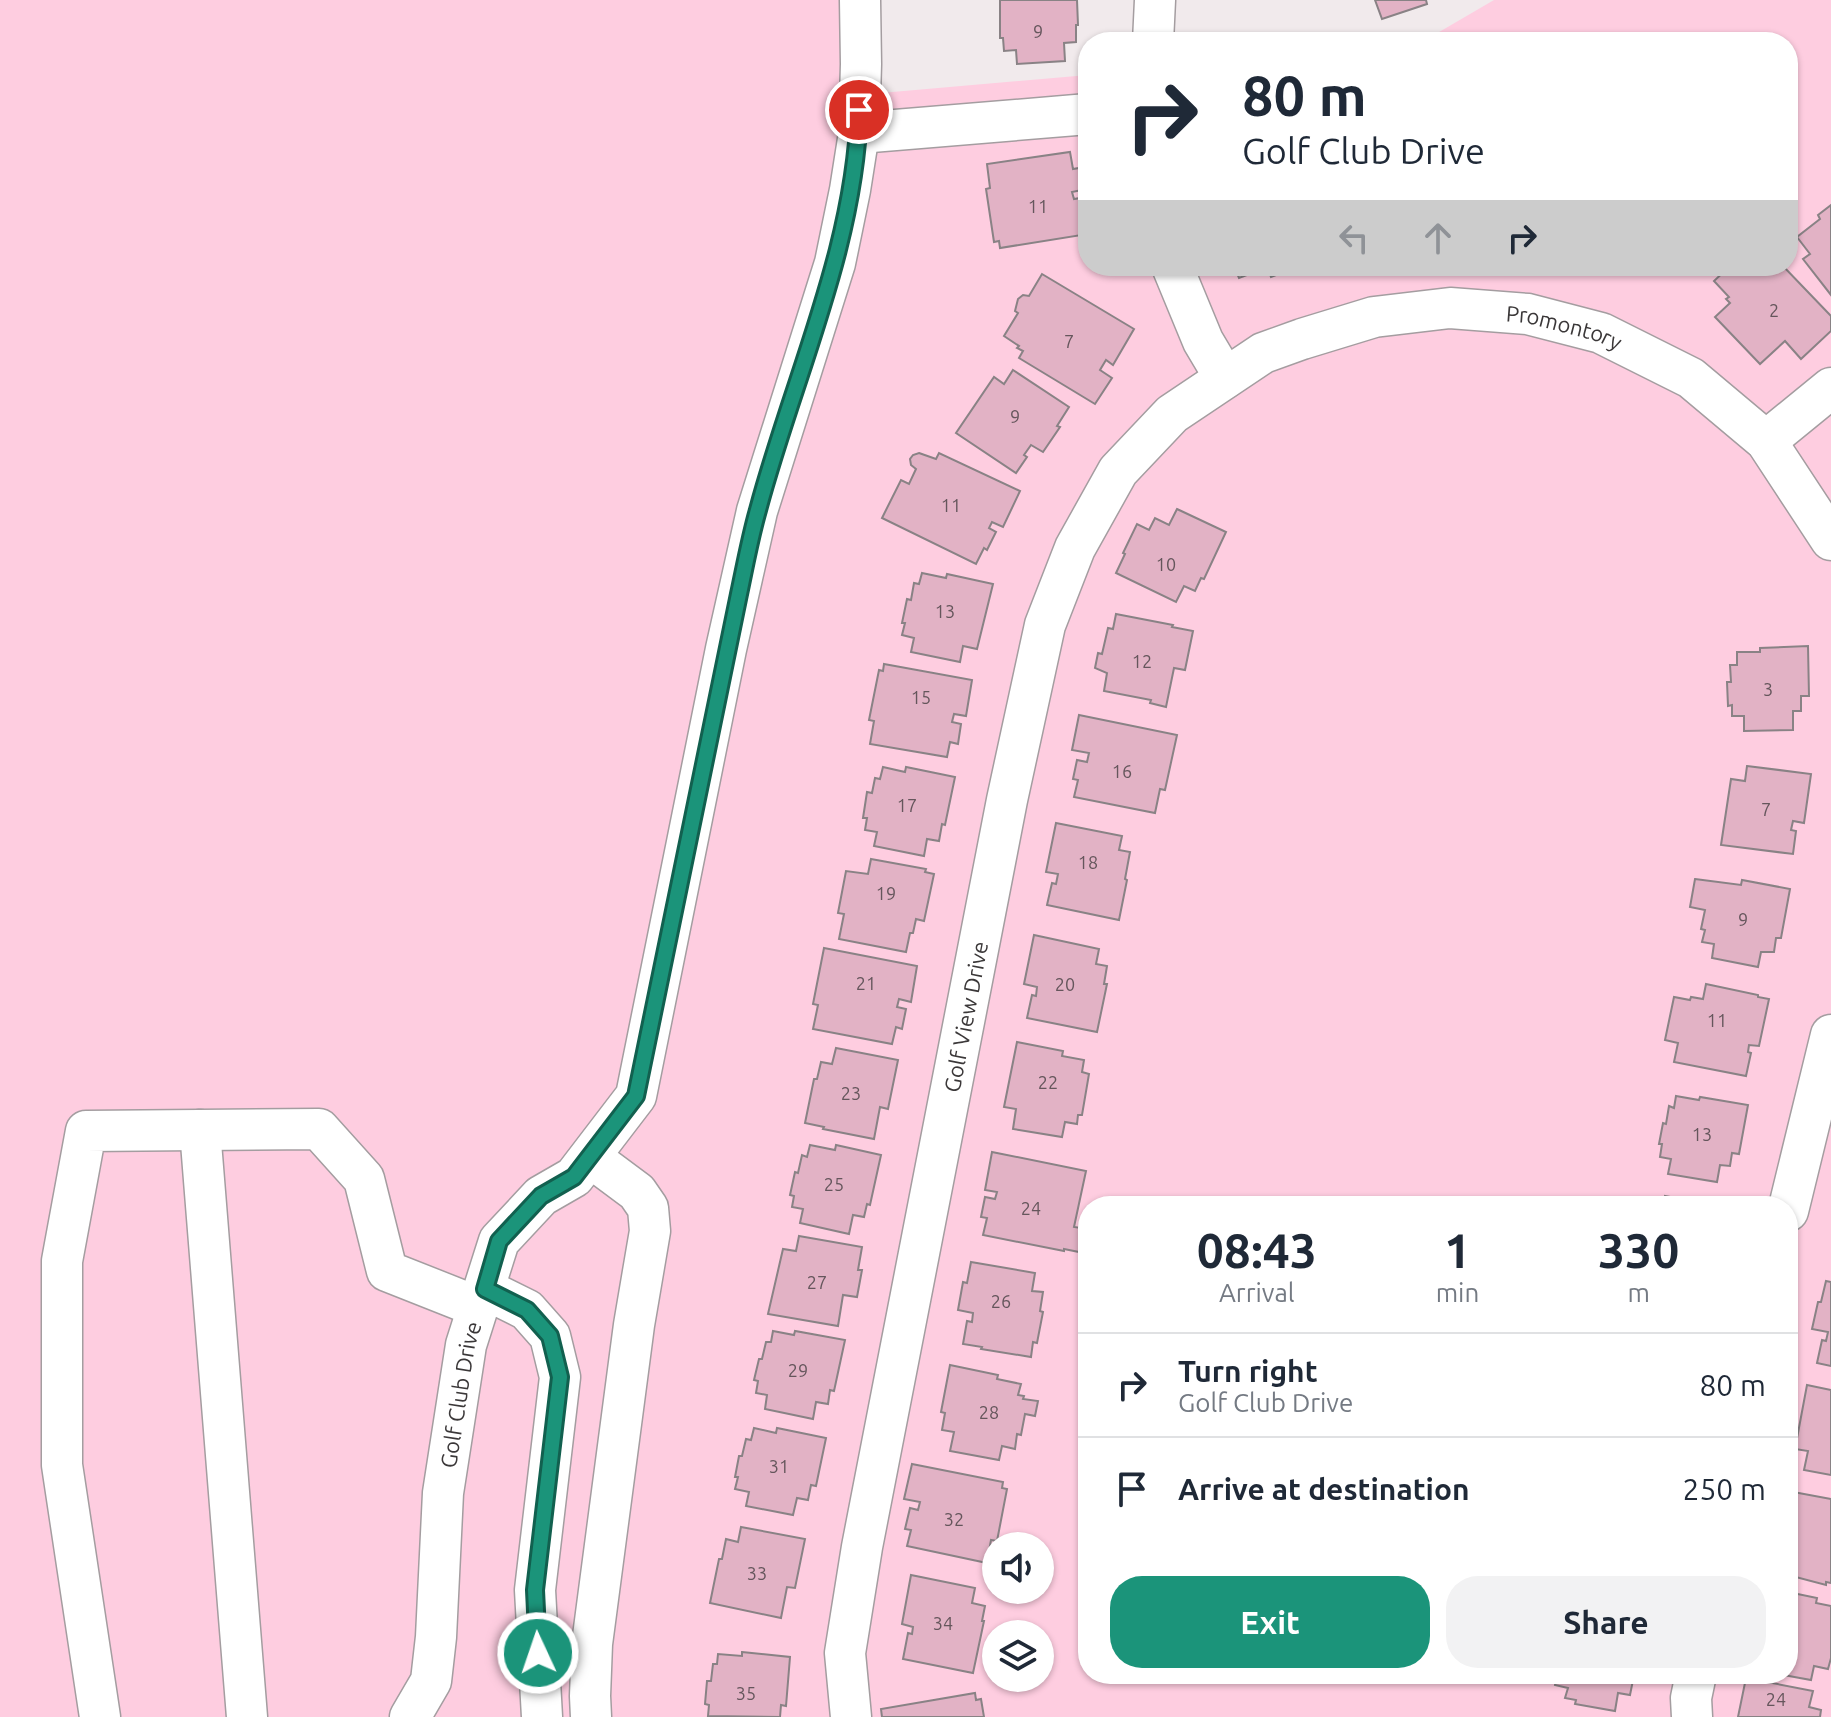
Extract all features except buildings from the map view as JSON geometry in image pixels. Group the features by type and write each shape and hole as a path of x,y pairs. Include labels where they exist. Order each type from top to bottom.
{"street":[{"name":"Golf Club Drive","path":"418,1713 431,1681 443,1493 466,1345 499,1241 541,1196 574,1177 636,1096 757,511 835,263 850,190 859,133 860,0"},
{"path":"1153,32 1155,0"},
{"path":"859,133 1078,115"},
{"path":"1176,276 1203,341 1225,378"},
{"name":"Promontory","path":"1225,378 1263,353 1374,317 1450,308 1528,314 1601,333 1691,378 1766,441 1831,540"},
{"name":"Golf View Drive","path":"851,1717 845,1653 862,1547 1007,800 1045,625 1075,548 1118,471 1172,414 1225,378"},
{"path":"1766,441 1831,388"},
{"path":"1792,1196 1831,1035"},
{"path":"100,1717 62,1465 62,1261 86,1131 319,1129 364,1179 387,1271 527,1310 550,1336 560,1377 535,1590 542,1717"},
{"path":"200,1130 247,1717"},
{"path":"590,1157 637,1192 648,1208 650,1231 634,1325 592,1644 591,1717"},
{"path":"1692,1717 1694,1684"}],"shaded area":[{"path":"0,0 868,0 881,93 1078,76 1078,276 1798,276 1798,32 1439,32 1494,0 1831,0 1831,1717 0,1717"}],"route":[{"path":"538,1653 535,1590 560,1377 550,1336 527,1310 485,1289 499,1241 541,1196 574,1177 636,1096 757,511 835,263 859,133 859,110"}]}
